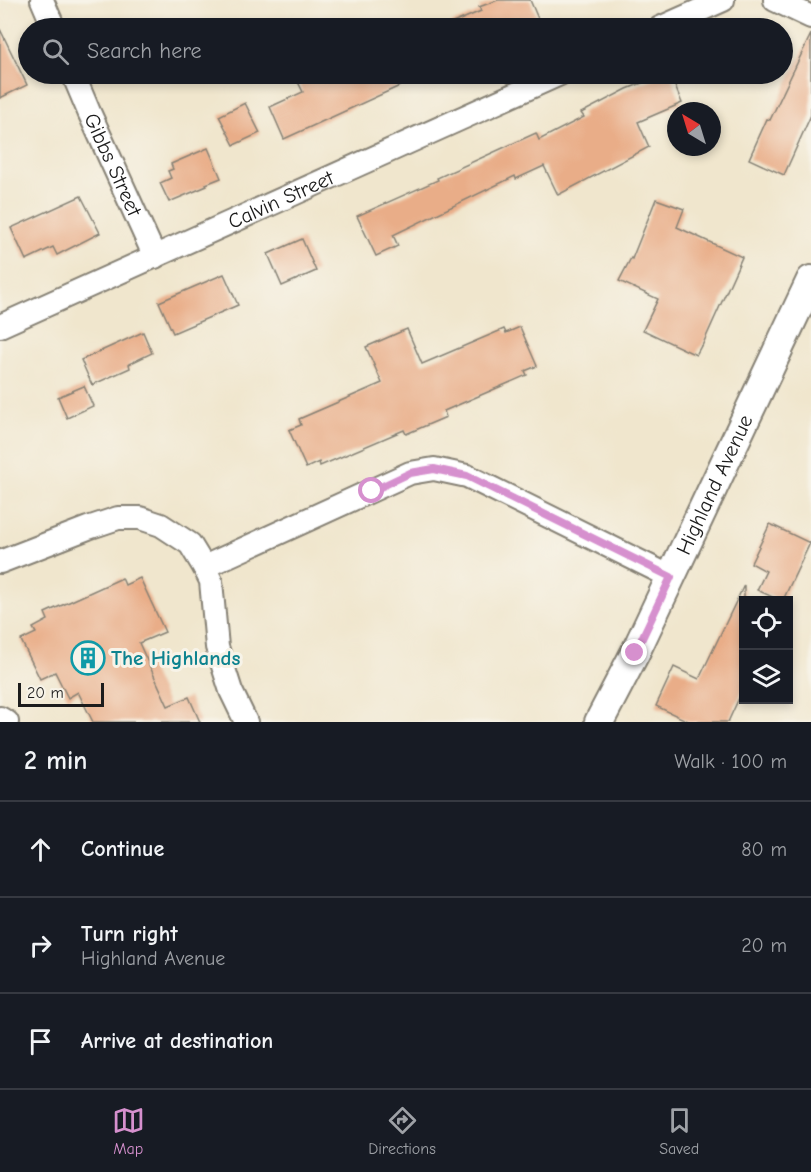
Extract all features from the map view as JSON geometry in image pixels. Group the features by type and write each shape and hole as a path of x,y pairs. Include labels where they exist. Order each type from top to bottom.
{"street":[{"path":"42,0 50,18"},
{"path":"682,18 723,0"},
{"path":"775,0 811,17"},
{"name":"Gibbs Street","path":"77,84 154,256"},
{"name":"Calvin Street","path":"0,327 538,84"},
{"name":"Highland Avenue","path":"599,722 635,653 811,280"},
{"path":"204,567 410,473 434,469 467,476 671,577"},
{"path":"0,562 118,518 140,518 161,525 190,544 211,581 217,647 231,692 246,722"},
{"path":"0,718 6,722"}],"building":[{"path":"498,0 530,0 538,18 465,18 481,11 479,7"},
{"path":"0,29 18,66 18,84 27,85 0,98"},
{"path":"811,34 811,115 784,175 749,159 767,119 770,120 787,84 793,84 793,72"},
{"path":"299,84 404,84 284,139 270,107 303,92"},
{"path":"639,84 674,84 682,102 667,102 667,109 638,122 649,147 558,195 544,166 516,179 515,176 393,235 398,246 376,256 357,216 536,133 539,140 584,117 581,113"},
{"path":"245,103 260,133 234,145 219,116"},
{"path":"208,148 221,178 169,202 160,183 171,178 168,171 173,169 171,164"},
{"path":"81,196 100,233 57,255 53,247 26,260 11,228"},
{"path":"656,199 684,209 677,227 742,257 696,355 643,330 658,299 619,281 632,259"},
{"path":"302,239 316,271 282,286 268,254"},
{"path":"224,274 238,305 173,333 159,302"},
{"path":"520,327 537,366 525,371 527,375 444,411 446,417 406,434 404,430 320,466 319,462 306,468 289,430 301,425 299,419 382,383 366,347 407,329 422,364 504,329 506,333"},
{"path":"143,332 152,353 129,364 130,368 92,385 81,360"},
{"path":"84,386 93,406 67,418 58,397"},
{"path":"770,524 810,543 785,596 770,596 757,590 766,571 751,563"},
{"name":"The Highlands","path":"122,578 125,585 140,578 165,632 139,643 168,706 189,697 200,722 93,722 78,692 68,698 55,672 40,679 21,640 36,633 33,628 48,620 45,613"},
{"path":"744,585 744,596 739,596 739,698 728,722 690,722 656,706 674,667 699,679"}],"place":[{"name":"The Highlands","path":"88,658"}],"route":[{"path":"372,491 410,473 434,469 467,476 671,577 635,653"}]}
